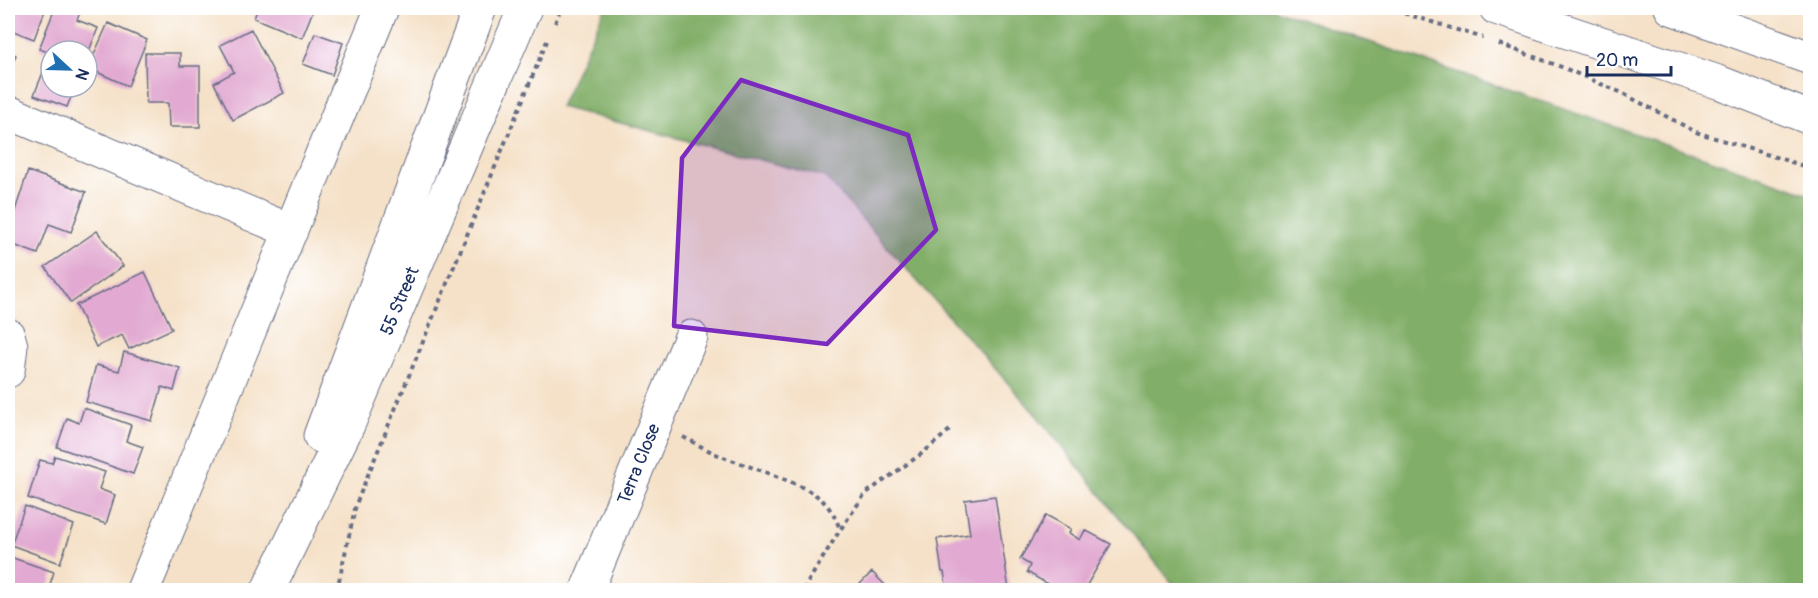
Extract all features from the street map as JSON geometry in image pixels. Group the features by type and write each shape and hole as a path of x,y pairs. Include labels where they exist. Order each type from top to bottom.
{"main road":[{"path":"143,591 382,8"},
{"name":"55 Street","path":"261,591 480,8"},
{"name":"55 Street","path":"268,591 348,424 525,8"},
{"path":"1496,8 1721,83 1810,118"},
{"path":"1671,8 1810,58"},
{"path":"8,112 291,231"},
{"path":"8,335 11,346 8,371"},
{"name":"Terra Close","path":"587,591 691,337"}],"path":[{"path":"552,30 561,8"},
{"path":"1387,8 1441,24 1558,66 1620,92 1695,132 1810,168"},
{"path":"337,591 356,504 548,41"},
{"path":"656,424 720,456 813,494 827,506 840,530"},
{"path":"803,591 865,494 924,452 951,429"}],"highlighted area":[{"path":"741,80 908,135 936,230 827,344 674,326 682,158"}],"green space":[{"path":"605,8 1271,8 1810,194 1810,590 1178,590 1038,417 825,177 560,107"}],"building":[{"path":"8,8 46,8 34,39 8,29"},
{"path":"55,8 81,10 77,20 98,28 94,39 43,39"},
{"path":"258,8 314,8 302,38 254,18"},
{"path":"108,23 147,40 128,86 99,73 99,43"},
{"path":"251,29 284,93 233,120 214,83 234,72 220,45"},
{"path":"315,33 343,43 332,75 303,64"},
{"path":"8,51 16,55 8,75"},
{"path":"145,53 180,53 180,66 200,66 200,127 169,127 168,103 146,103"},
{"path":"39,82 39,97 34,95"},
{"path":"45,99 70,99 67,107"},
{"path":"28,171 86,192 71,232 49,224 38,254 8,243 8,232"},
{"path":"97,231 123,266 71,303 45,267"},
{"path":"145,272 172,329 129,349 122,335 96,347 76,305"},
{"path":"124,352 180,368 174,391 162,387 152,421 86,402 96,365 119,371"},
{"path":"84,408 131,425 126,441 143,447 133,474 57,447 67,418 79,423"},
{"path":"55,456 105,472 99,489 115,495 106,524 28,498 40,460 52,463"},
{"path":"995,496 1009,590 947,590 937,539 970,534 965,500"},
{"path":"25,506 74,525 60,563 11,545"},
{"path":"1046,515 1071,529 1069,533 1080,540 1085,530 1111,544 1084,590 1048,590 1051,586 1027,572 1030,565 1020,559"},
{"path":"13,558 54,572 48,590 8,590 8,573"},
{"path":"872,572 890,590 854,590"}]}
